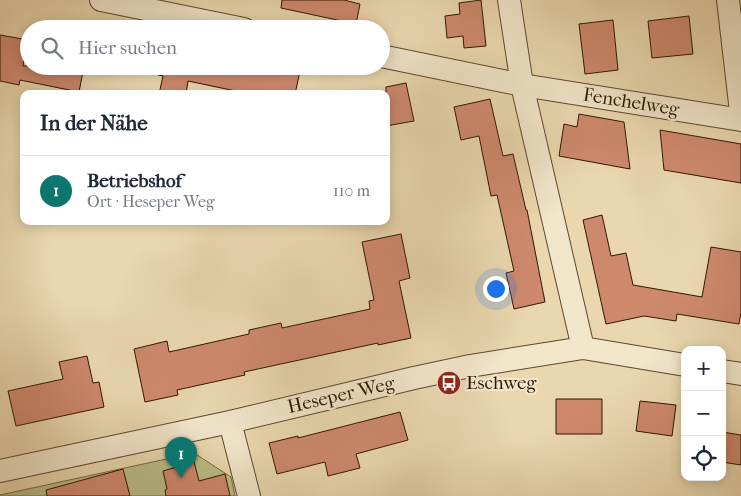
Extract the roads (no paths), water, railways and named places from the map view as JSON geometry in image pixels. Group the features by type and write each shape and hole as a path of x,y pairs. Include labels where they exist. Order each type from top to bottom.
{"street":[{"path":"102,0 200,20"},
{"path":"509,0 522,84 583,348"},
{"path":"728,0 741,112"},
{"name":"Fenchelweg","path":"390,58 522,84 741,120"},
{"name":"Heseper Weg","path":"0,471 230,422 470,366 583,348 681,364"},
{"path":"726,372 741,374"},
{"path":"230,422 249,496"}],"place":[{"name":"Eschweg","path":"449,383"},
{"name":"Betriebshof","path":"181,478"}]}
